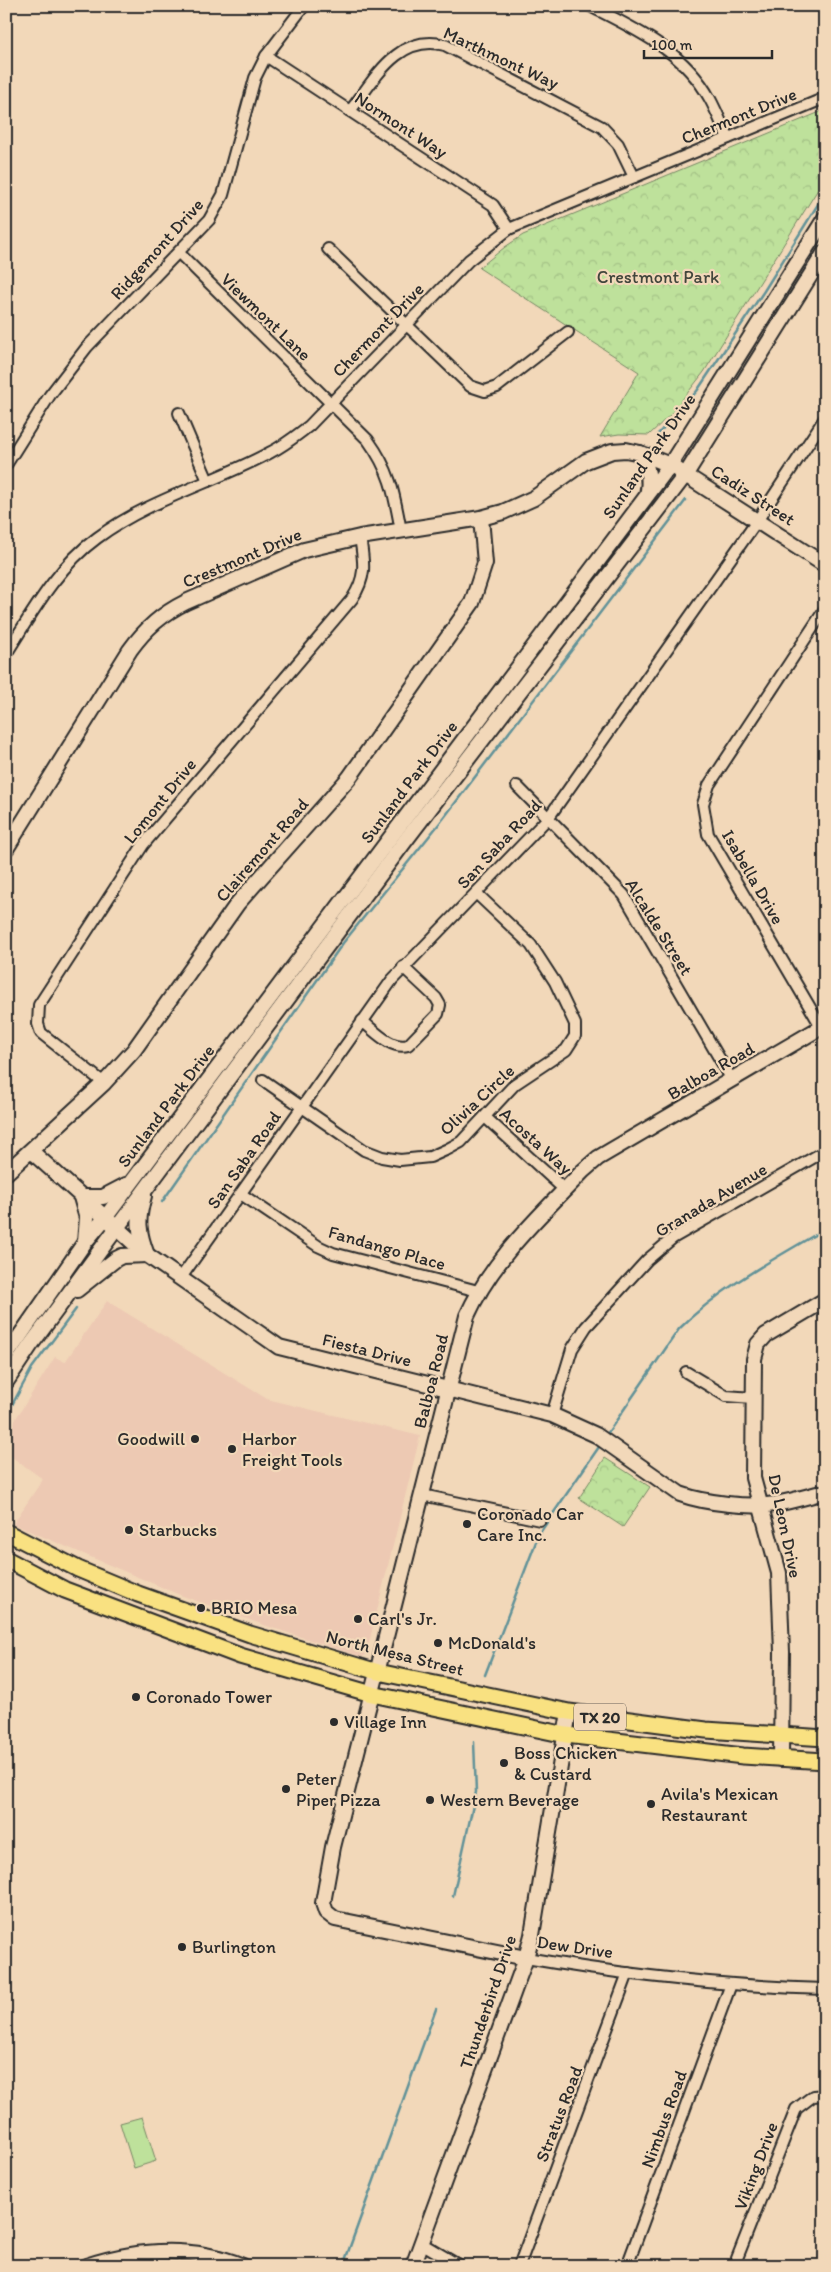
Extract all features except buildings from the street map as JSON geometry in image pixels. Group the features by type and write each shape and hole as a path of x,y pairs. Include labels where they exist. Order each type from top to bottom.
{"main road":[{"name":"North Mesa Street","path":"6,1532 78,1569 138,1594 250,1634 378,1672 569,1712 706,1730 781,1737 825,1738"},
{"name":"TX 20","path":"6,1559 65,1590 240,1656 372,1694 566,1735 685,1750 780,1759 825,1761"},
{"path":"65,1590 78,1569"},
{"path":"240,1656 250,1634"}],"street":[{"name":"Ridgemont Drive","path":"6,465 50,395 87,347 179,254 209,220 223,195 255,78 266,56 304,6"},
{"path":"590,6 649,36 674,55 687,68 710,99 728,138"},
{"name":"Marthmont Way","path":"350,111 397,53 416,45 434,43 445,46 602,127 618,144 634,176"},
{"name":"Normont Way","path":"266,56 493,205 509,229"},
{"name":"Chermont Drive","path":"6,654 46,592 78,554 96,538 133,514 278,448 309,426 469,260 509,229 825,98"},
{"name":"Sunland Park Drive","path":"6,1356 85,1242 105,1218 670,465 825,218"},
{"path":"328,249 470,386 485,391 497,387 568,332"},
{"name":"Sunland Park Drive","path":"7,1378 414,829 686,474 825,252"},
{"name":"Viewmont Lane","path":"179,254 368,440 380,456 392,482 401,531"},
{"path":"179,413 208,481"},
{"name":"San Saba Road","path":"180,1279 392,980 549,817 824,423"},
{"name":"Crestmont Drive","path":"6,848 130,650 152,624 168,611 298,552 360,537 481,518 502,512 534,498 586,461 612,451 626,450 640,453 670,465 686,474"},
{"path":"640,453 647,465 649,484 646,497"},
{"name":"Cadiz Street","path":"686,474 825,565"},
{"name":"Clairemont Road","path":"6,1173 104,1083 134,1050 238,903 349,778 472,603 485,563 481,518"},
{"name":"Lomont Drive","path":"104,1083 41,1033 38,1024 39,1005 143,845 352,599 364,578 360,537"},
{"name":"Isabella Drive","path":"824,1028 708,834 703,804 710,785 825,609"},
{"name":"Alcalde Street","path":"517,786 624,895 732,1080"},
{"name":"Olivia Circle","path":"264,1080 364,1150 382,1157 400,1160 430,1156 461,1142 514,1084 566,1050 575,1036 575,1024 555,982 531,945 476,893"},
{"path":"362,1021 394,1045 401,1047 408,1045 438,1014 440,1005 436,998 403,967"},
{"name":"Balboa Road","path":"326,1912 323,1903 324,1889 333,1847 467,1316 478,1291 510,1248 598,1158 824,1028"},
{"name":"Acosta Way","path":"485,1117 565,1190"},
{"name":"Fiesta Drive","path":"31,1151 147,1255 279,1347 552,1415 578,1426 599,1438 680,1494 695,1499 760,1505 775,1504 825,1492"},
{"name":"Granada Avenue","path":"552,1415 572,1349 586,1327 647,1260 673,1238 825,1151"},
{"path":"85,1242 88,1218 81,1197 103,1197 132,1181"},
{"path":"62,1302 116,1258 147,1255 138,1227 139,1214 146,1188"},
{"name":"Fandango Place","path":"241,1194 318,1246 333,1253 478,1291"},
{"name":"De Leon Drive","path":"780,1759 779,1573 753,1478 754,1359 758,1344 766,1335 825,1300"},
{"path":"686,1372 726,1396 753,1398"},
{"path":"422,1495 540,1520"},
{"name":"Thunderbird Drive","path":"412,2266 526,1958 569,1712"},
{"name":"Dew Drive","path":"326,1912 335,1919 526,1958 628,1973 731,1984 825,1989"},
{"name":"Stratus Road","path":"519,2266 628,1973"},
{"name":"Nimbus Road","path":"627,2266 731,1984"},
{"name":"Viking Drive","path":"734,2266 796,2109 813,2096 825,2095"},
{"path":"421,2243 460,2266"},
{"path":"86,2266 127,2254 168,2251 213,2256 243,2266"}],"shaded area":[{"path":"107,1301 267,1399 420,1436 366,1655 362,1657 180,1595 13,1524 43,1479 6,1453 6,1434 55,1357 65,1362"}],"green space":[{"name":"Crestmont Park","path":"825,110 825,178 704,372 671,414 649,435 619,434 600,437 639,372 479,268 523,235"},
{"path":"605,1458 650,1487 623,1527 579,1498"},
{"path":"142,2117 156,2161 134,2168 120,2123"}],"waterway":[{"path":"657,435 697,391 764,291 825,193"},
{"path":"162,1202 343,943 443,819 686,500"},
{"path":"605,1437 679,1329 730,1287 825,1229"},
{"path":"6,1416 32,1368 76,1309"},
{"path":"485,1675 539,1534 601,1444"},
{"path":"453,1896 476,1792 474,1742"},
{"path":"343,2266 436,2009"}],"place":[{"name":"Goodwill","path":"195,1439"},
{"name":"Harbor Freight Tools","path":"232,1449"},
{"name":"Coronado Car Care Inc.","path":"467,1524"},
{"name":"Starbucks","path":"129,1530"},
{"name":"BRIO Mesa","path":"201,1608"},
{"name":"Carl's Jr.","path":"358,1619"},
{"name":"McDonald's","path":"438,1643"},
{"name":"Coronado Tower","path":"136,1697"},
{"name":"Village Inn","path":"334,1722"},
{"name":"Boss Chicken & Custard","path":"504,1763"},
{"name":"Peter Piper Pizza","path":"286,1789"},
{"name":"Western Beverage","path":"430,1800"},
{"name":"Avila's Mexican Restaurant","path":"651,1804"},
{"name":"Burlington","path":"182,1947"}]}
